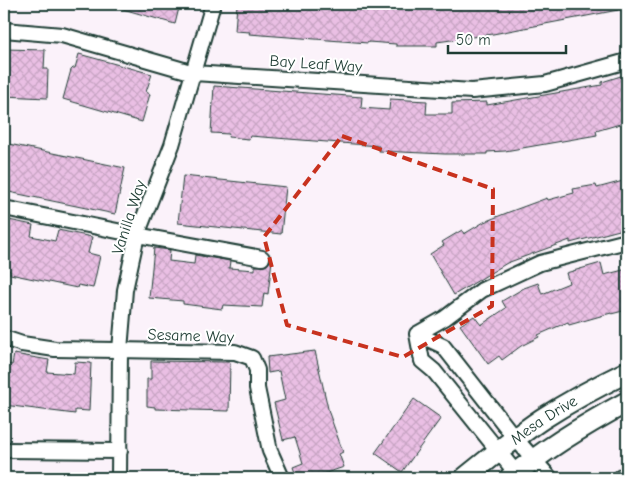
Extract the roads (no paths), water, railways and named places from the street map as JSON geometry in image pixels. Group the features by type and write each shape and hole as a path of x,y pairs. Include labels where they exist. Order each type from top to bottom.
{"main road":[{"name":"Mesa Drive","path":"465,478 542,419 582,395 627,372"},
{"name":"Mesa Drive","path":"515,477 534,458 588,422 627,402"}],"street":[{"name":"Vanilla Way","path":"119,478 120,350 125,290 137,235 172,145 213,4"},
{"name":"Bay Leaf Way","path":"4,30 62,35 194,73 472,91 545,84 627,61"},
{"path":"4,208 262,258"},
{"path":"417,334 445,318 482,290 540,263 627,241"},
{"path":"417,334 443,346 550,478"},
{"path":"417,334 422,362 434,371 498,452 515,477"},
{"name":"Sesame Way","path":"4,338 22,344 55,349 235,352 252,358 257,370 257,388 270,451 282,478"},
{"path":"4,450 120,451"},
{"path":"620,478 627,473"}]}
